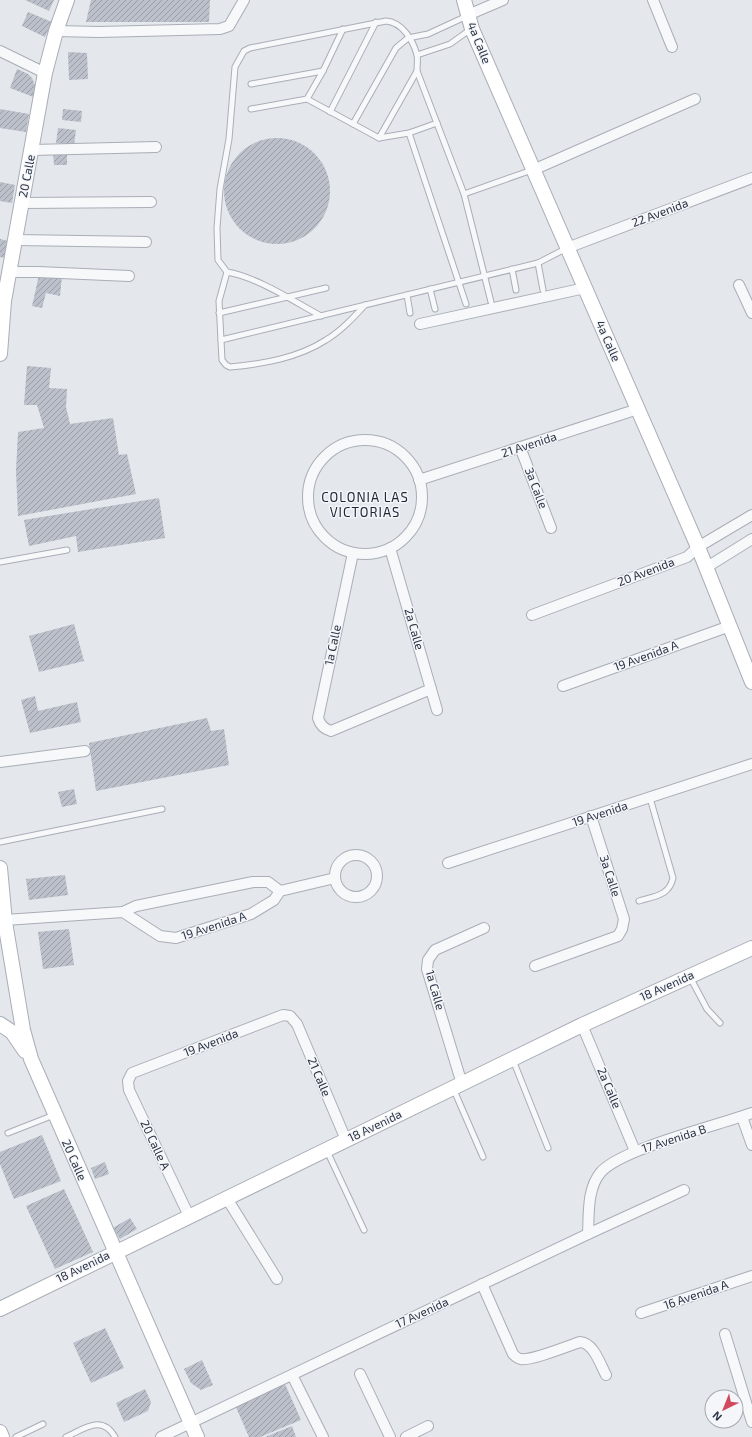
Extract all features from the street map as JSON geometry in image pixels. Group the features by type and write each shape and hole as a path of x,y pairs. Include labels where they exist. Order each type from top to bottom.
{"street":[{"name":"20 Calle","path":"0,354 2,300 10,272 45,73 56,31 67,0"},
{"path":"56,31 99,32 220,29 230,26 244,0"},
{"name":"4a Calle","path":"464,0 472,29 707,567 730,626 751,673"},
{"path":"468,15 502,0"},
{"path":"654,0 672,47"},
{"path":"0,51 45,73"},
{"path":"533,170 695,99"},
{"path":"32,150 156,147"},
{"name":"22 Avenida","path":"567,248 752,178"},
{"path":"22,204 151,202"},
{"path":"16,240 146,242"},
{"path":"10,272 129,276"},
{"path":"739,285 752,313"},
{"path":"420,324 585,288"},
{"name":"21 Avenida","path":"420,480 638,409"},
{"path":"357,440 371,440 384,443 401,453 414,468 420,480 422,503 417,520 408,534 390,548 372,554 352,553 334,545 319,531 312,520 308,507 310,481 322,458 332,449 344,443 357,440"},
{"name":"3a Calle","path":"520,447 551,528"},
{"name":"20 Avenida","path":"532,615 687,557 698,547 752,515"},
{"path":"707,567 752,539"},
{"name":"2a Calle","path":"390,548 437,710"},
{"name":"1a Calle","path":"352,553 318,718 322,727 331,730 431,689"},
{"name":"19 Avenida A","path":"562,686 730,626"},
{"path":"0,762 86,751"},
{"name":"19 Avenida","path":"448,863 752,764"},
{"name":"3a Calle","path":"534,966 618,936 622,929 624,919 591,816"},
{"path":"356,855 368,859 376,873 376,881 370,892 359,897 353,897 342,893 337,887 334,878 338,865 343,859 356,855"},
{"name":"20 Calle","path":"0,877 3,925 30,1059 197,1437"},
{"path":"3,925 123,912 136,906 252,882 268,882 280,891 334,878"},
{"name":"19 Avenida A","path":"123,912 160,936 176,938 251,914 274,900 280,891"},
{"name":"1a Calle","path":"458,1086 427,969 428,960 435,950 484,928"},
{"name":"18 Avenida","path":"0,1309 226,1197 582,1025 752,948"},
{"name":"19 Avenida","path":"132,1073 283,1015 290,1016"},
{"name":"21 Calle","path":"290,1016 297,1024 346,1140"},
{"path":"0,1024 12,1032 30,1059"},
{"name":"2a Calle","path":"582,1025 635,1151"},
{"name":"20 Calle A","path":"132,1073 128,1081 129,1090 189,1216"},
{"name":"17 Avenida B","path":"588,1234 590,1203 594,1184 601,1172 611,1163 635,1151 752,1113"},
{"path":"742,1117 752,1145"},
{"name":"17 Avenida","path":"161,1437 482,1284 684,1190"},
{"path":"226,1197 278,1279"},
{"name":"16 Avenida A","path":"641,1313 752,1276"},
{"path":"482,1284 513,1354 516,1357 521,1359 530,1358 584,1342 593,1349 606,1375"},
{"path":"725,1334 752,1422"},
{"path":"360,1374 390,1437"},
{"path":"292,1375 323,1437"},
{"path":"406,1437 428,1426"},
{"path":"0,1432 2,1437"}],"lane":[{"path":"353,124 396,48 408,38 428,34 468,15"},
{"path":"321,316 256,281 238,274 227,272 218,260 217,228 220,189 229,138 235,67 244,52 250,48 386,21 395,23 403,29 417,55 417,71 464,194 486,276 491,302"},
{"path":"330,112 376,22"},
{"path":"307,99 323,71 343,29"},
{"path":"417,55 450,44 472,29"},
{"path":"251,84 323,71"},
{"path":"379,138 417,71"},
{"path":"251,109 307,99 379,138 408,133 437,123"},
{"path":"408,133 466,304"},
{"path":"464,194 533,170"},
{"path":"221,340 538,263 567,248"},
{"path":"538,263 543,290"},
{"path":"512,269 516,290"},
{"path":"227,272 219,301 219,313 222,360 226,365 230,366 258,364 297,354 325,341 341,329 366,305"},
{"path":"219,313 326,288"},
{"path":"430,289 435,309"},
{"path":"407,295 410,314"},
{"path":"0,562 67,550"},
{"path":"639,901 665,892 671,887 673,878 650,798"},
{"path":"0,842 162,809"},
{"path":"689,976 707,1008 720,1023"},
{"path":"512,1059 548,1148"},
{"path":"458,1086 483,1157"},
{"path":"8,1133 54,1115"},
{"path":"326,1149 364,1230"},
{"path":"16,1437 43,1424"},
{"path":"66,1437 93,1425 102,1424 108,1427 115,1437"}],"building":[{"path":"25,0 54,0 49,11"},
{"path":"91,0 210,0 209,22 86,22"},
{"path":"28,12 52,22 45,37 22,26"},
{"path":"68,52 87,53 88,79 69,80"},
{"path":"17,69 28,74 32,78 37,90 36,98 10,88"},
{"path":"0,109 29,114 26,132 0,128"},
{"path":"63,109 82,111 81,122 62,120"},
{"path":"58,128 76,130 74,145 56,143"},
{"path":"277,138 297,142 314,154 326,171 330,191 326,211 314,228 297,240 277,244 257,240 240,228 228,211 224,191 228,171 240,154 257,142"},
{"path":"53,152 67,152 67,165 54,165"},
{"path":"0,182 15,185 12,203 0,201"},
{"path":"0,239 8,241 5,258 0,257"},
{"path":"39,275 62,276 60,296 46,293 42,308 32,306"},
{"path":"27,366 51,368 49,388 67,389 66,407 70,424 113,418 119,455 127,454 136,494 18,516 16,471 18,432 44,428 37,405 24,405"},
{"path":"159,498 165,538 78,552 76,536 29,546 24,520"},
{"path":"74,624 84,661 39,672 29,636"},
{"path":"35,696 38,711 77,702 81,722 30,733 21,700"},
{"path":"207,718 211,731 224,729 229,765 96,791 89,743"},
{"path":"74,789 77,804 62,807 58,792"},
{"path":"65,875 68,895 29,900 26,879"},
{"path":"69,929 74,965 43,969 38,932"},
{"path":"42,1135 61,1181 14,1199 0,1164 0,1152"},
{"path":"105,1162 109,1174 95,1179 91,1168"},
{"path":"64,1189 93,1252 55,1269 26,1206"},
{"path":"130,1218 137,1229 120,1239 113,1228"},
{"path":"105,1328 124,1368 91,1383 73,1343"},
{"path":"202,1360 213,1385 201,1390 191,1383 184,1369"},
{"path":"285,1384 301,1420 260,1437 249,1437 235,1405"},
{"path":"145,1389 151,1402 148,1411 124,1422 116,1403"},
{"path":"292,1426 296,1437 265,1437"}],"district":[{"name":"COLONIA LAS VICTORIAS","path":"365,504"}]}
